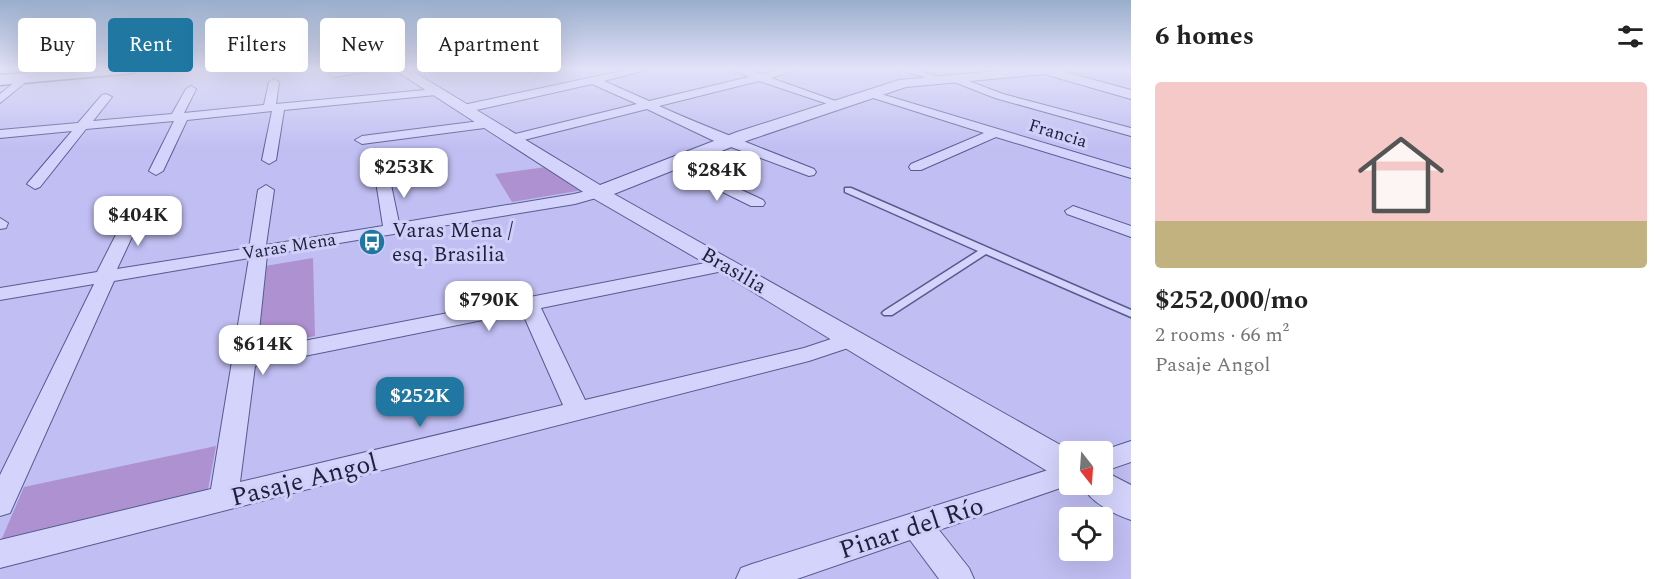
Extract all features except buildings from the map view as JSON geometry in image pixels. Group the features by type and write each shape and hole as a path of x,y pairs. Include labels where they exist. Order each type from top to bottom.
{"street":[{"path":"156,171 188,96"},
{"path":"269,160 274,96"},
{"path":"0,134 395,96"},
{"name":"Brasilia","path":"442,96 598,193 726,265 1059,461"},
{"path":"463,109 521,96"},
{"path":"628,96 809,172"},
{"path":"512,139 683,96"},
{"path":"815,96 838,104"},
{"name":"Varas Mena","path":"0,294 598,193 730,140 864,96"},
{"name":"Francia","path":"878,96 1131,174"},
{"path":"999,96 1131,132"},
{"path":"35,184 106,97"},
{"path":"362,140 488,124"},
{"path":"916,167 996,132"},
{"path":"675,163 757,203"},
{"path":"382,175 392,229"},
{"path":"224,499 259,263 257,240 266,190"},
{"path":"0,504 102,289 109,264 139,205"},
{"path":"1073,211 1131,232"},
{"path":"245,360 726,265"},
{"path":"530,304 578,411"},
{"name":"Pasaje Angol","path":"0,554 809,354 852,339"},
{"path":"1113,457 1131,451"},
{"name":"Pinar del Río","path":"752,579 1059,478"},
{"path":"1113,493 1131,504"},
{"path":"916,526 958,579"}],"lane":[{"path":"848,190 1131,314"},
{"path":"888,313 986,250"}],"shaded area":[{"path":"546,167 583,190 512,202 495,174"},
{"path":"313,258 315,336 257,347 265,266"},
{"path":"216,446 207,495 0,543 24,487"}],"place":[{"name":"Varas Mena / esq. Brasilia","path":"372,242"}]}
